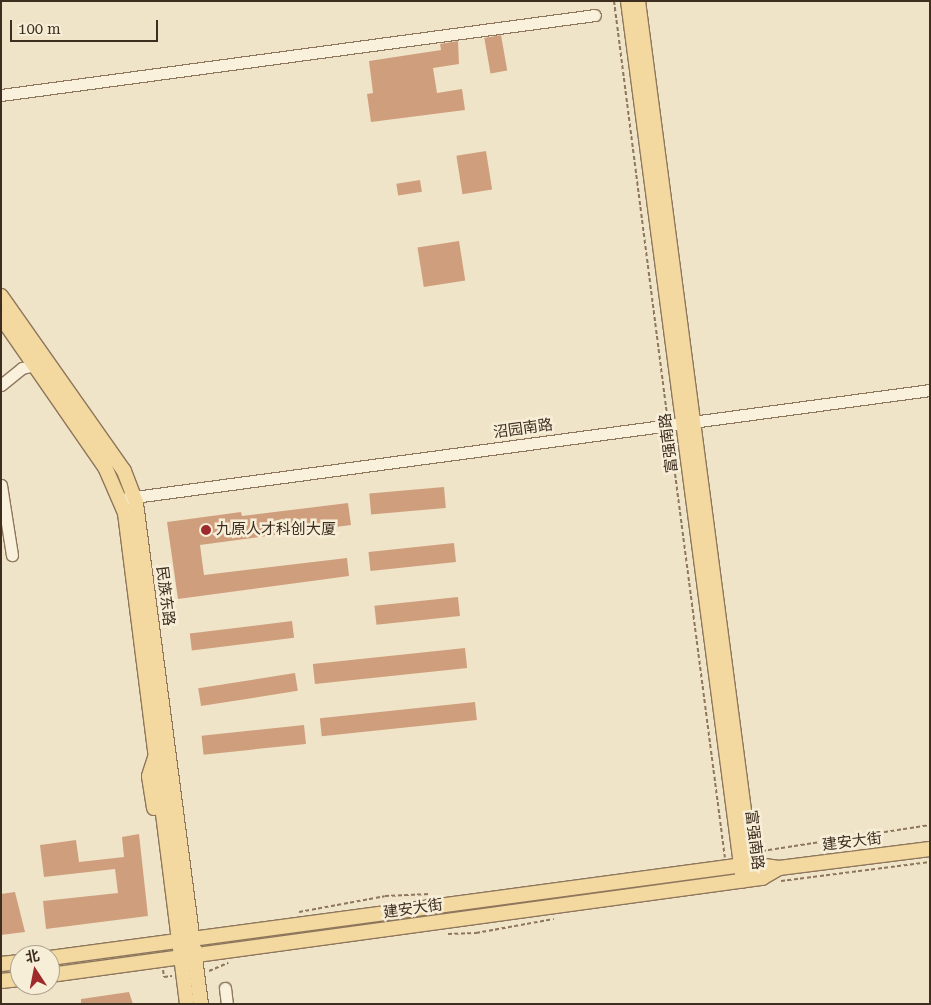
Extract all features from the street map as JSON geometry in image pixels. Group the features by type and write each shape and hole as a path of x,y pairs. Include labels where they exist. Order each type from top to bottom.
{"main road":[{"name":"富强南路","path":"628,1 688,421"},
{"name":"富强南路","path":"638,1 688,421 748,880"},
{"name":"民族东路","path":"1,296 124,471 181,941"},
{"name":"民族东路","path":"1,317 127,498 129,533 181,941"},
{"name":"建安大街","path":"60,974 748,880 779,868 930,849"},
{"name":"建安大街","path":"60,957 181,941 726,861 745,859 779,868"},
{"path":"181,941 188,957 201,1004"},
{"path":"187,1004 188,957"}],"street":[{"path":"1,95 595,15"},
{"path":"1,385 22,368 35,365"},
{"name":"沼园南路","path":"127,498 688,421 930,390"},
{"path":"1,485 12,555"},
{"path":"225,988 228,1004"}],"path":[{"path":"614,1 726,861"},
{"path":"715,857 726,861 745,859 930,825"},
{"path":"294,913 386,896 434,894"}],"building":[{"path":"501,35 507,70 491,73 484,38"},
{"path":"458,41 459,64 433,68 437,93 462,89 465,110 371,122 367,94 373,93 369,61 441,50 440,44"},
{"path":"486,151 492,190 462,194 456,156"},
{"path":"420,180 422,192 398,196 396,184"},
{"path":"459,241 465,281 424,287 418,248"},
{"path":"444,487 446,508 371,514 369,494"},
{"path":"348,503 351,525 200,545 204,575 347,558 349,576 178,599 167,522 241,512 242,516"},
{"path":"454,543 456,562 370,571 368,552"},
{"path":"458,597 460,616 376,625 374,606"},
{"path":"292,621 294,638 192,650 190,634"},
{"path":"465,648 467,668 315,684 313,664"},
{"path":"295,673 298,691 201,706 198,688"},
{"path":"475,702 477,720 322,736 320,718"},
{"path":"304,725 306,744 204,755 202,736"},
{"path":"139,834 148,916 46,929 43,901 118,893 115,869 44,877 40,845 76,840 79,862 124,857 122,837"},
{"path":"15,892 25,932 1,935 1,894"},
{"path":"129,992 133,1004 81,1004 81,999"}],"place":[{"name":"九原人才科创大厦","path":"206,530"}]}
